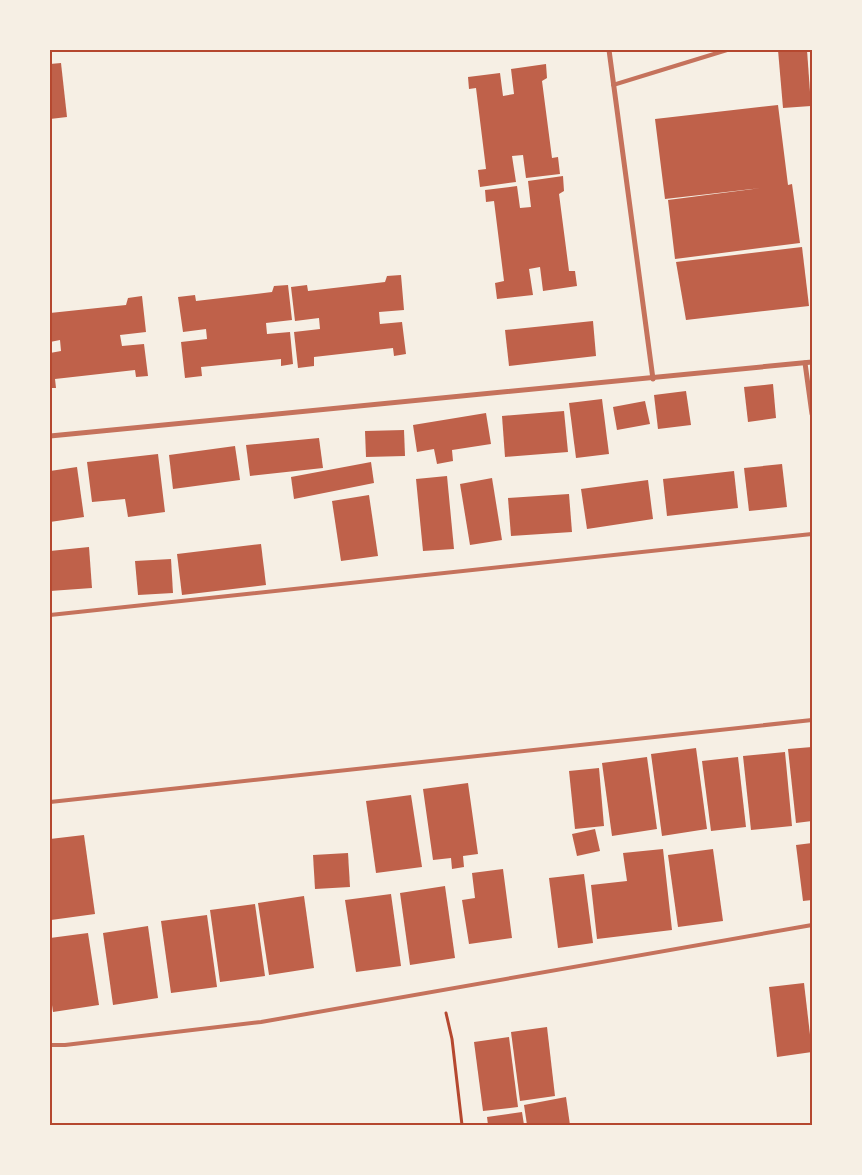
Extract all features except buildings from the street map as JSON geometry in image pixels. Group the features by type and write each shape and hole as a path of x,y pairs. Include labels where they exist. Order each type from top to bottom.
{"street":[{"path":"609,50 653,379"},
{"path":"50,436 653,379 812,362"},
{"path":"806,363 812,414"}],"lane":[{"path":"613,85 727,50"},
{"path":"50,615 812,534"},
{"path":"50,802 812,720"},
{"path":"50,1045 65,1045 261,1022 812,925"}],"path":[{"path":"441,990 452,1039 462,1125"}]}
